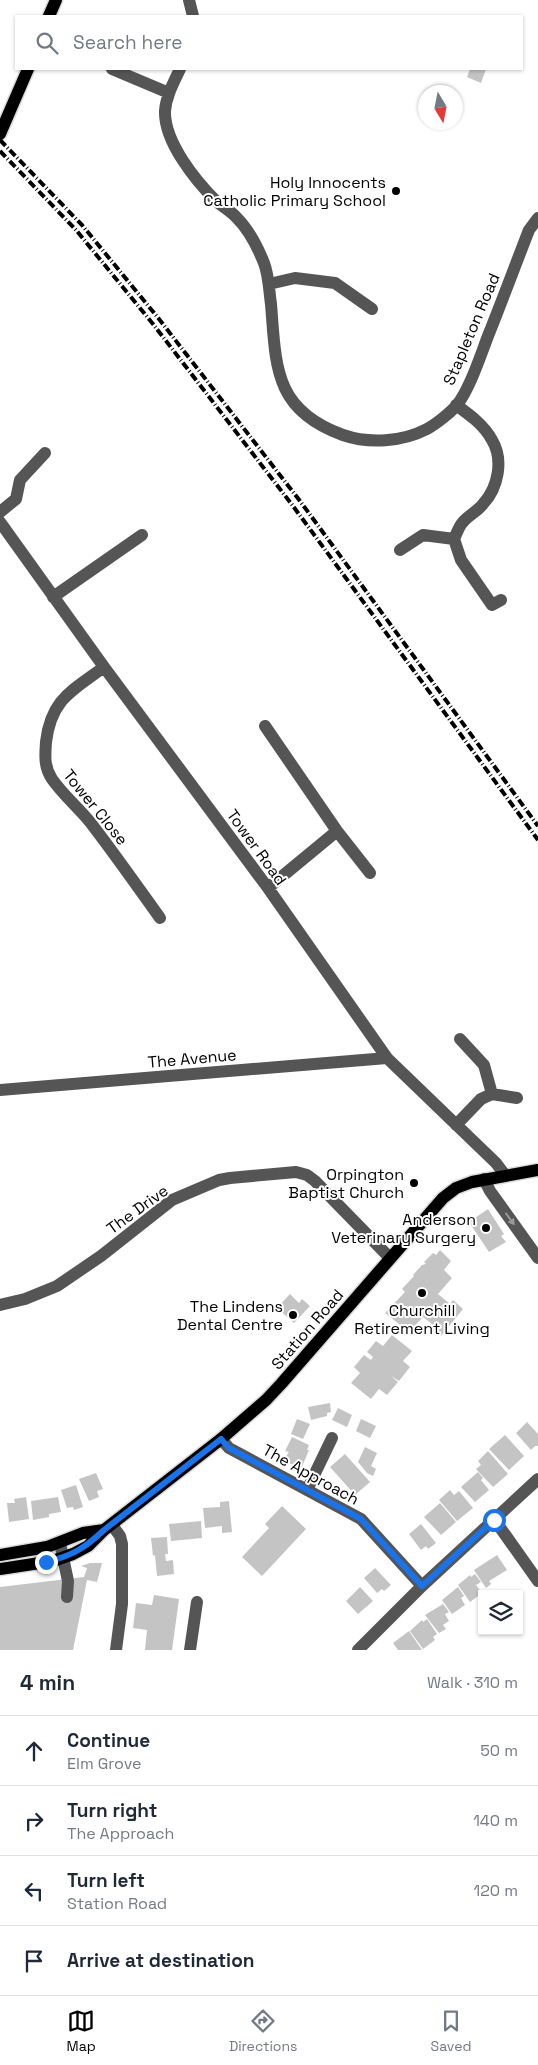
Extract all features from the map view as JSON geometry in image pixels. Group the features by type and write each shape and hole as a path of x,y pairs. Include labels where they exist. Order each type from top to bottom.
{"main road":[{"path":"49,15 56,0"},
{"path":"0,134 28,70"},
{"name":"Station Road","path":"0,1569 46,1562 64,1557 88,1546 221,1439 266,1400 443,1198 456,1188 484,1179 538,1170"},
{"name":"Station Road","path":"0,1555 47,1547 83,1533 108,1528"}],"street":[{"path":"114,70 169,94"},
{"name":"Stapleton Road","path":"180,70 169,94 165,112 168,132 192,176 218,203 237,218 257,247 265,265 269,284 275,358 281,382 289,398 300,410 314,421 332,431 353,438 389,439 406,437 428,428 456,405 475,371 529,230 538,218"},
{"path":"269,284 294,278 335,283 372,309"},
{"path":"456,405 478,421 493,440 498,456 498,471 495,488 484,504 462,522 454,539 461,560 492,605 501,600"},
{"path":"0,512 16,499 20,480 45,453"},
{"name":"Tower Road","path":"0,522 104,667 268,888 387,1058 496,1163 505,1175"},
{"path":"53,597 142,535"},
{"path":"400,550 423,535 454,539"},
{"name":"Tower Close","path":"104,667 65,696 52,713 48,730 45,763 48,772 58,787 89,821 160,918"},
{"path":"265,726 337,831 370,873"},
{"path":"268,888 337,831"},
{"path":"460,1039 484,1065 492,1094"},
{"name":"The Avenue","path":"0,1090 387,1058"},
{"path":"456,1125 481,1099 492,1094 517,1098"},
{"name":"The Drive","path":"0,1305 25,1299 56,1286 101,1256 172,1200 219,1180 230,1178 296,1172 307,1175 390,1258"},
{"path":"484,1179 538,1258"},
{"path":"308,1490 332,1438"},
{"name":"The Approach","path":"221,1439 229,1448 361,1519 422,1586"},
{"path":"358,1650 422,1586 538,1479"},
{"path":"494,1520 538,1581"},
{"path":"108,1528 120,1536 122,1544 122,1604 116,1650"},
{"path":"60,1543 68,1581 67,1597"},
{"path":"190,1650 197,1602"}],"building":[{"path":"470,70 486,70 481,83 467,77"},
{"name":"Anderson Veterinary Surgery","path":"488,1209 504,1234 501,1236 506,1242 489,1252 469,1222"},
{"name":"Churchill Retirement Living","path":"440,1250 451,1261 444,1270 452,1278 438,1294 450,1304 453,1300 463,1309 441,1336 430,1327 432,1324 423,1317 409,1332 385,1313 405,1292 402,1289 422,1265 426,1264 424,1262 433,1253 436,1255"},
{"name":"The Lindens Dental Centre","path":"290,1294 299,1303 302,1299 310,1306 294,1323 277,1308"},
{"path":"392,1335 412,1351 403,1361 410,1367 399,1381 391,1376 398,1382 387,1395 379,1389 371,1399 351,1383 360,1373 354,1367 364,1355 371,1360 373,1357 367,1352 376,1341 383,1346"},
{"path":"330,1403 331,1412 327,1413 327,1416 311,1420 308,1407"},
{"path":"338,1408 352,1415 347,1427 332,1420"},
{"path":"297,1419 310,1424 303,1439 291,1434"},
{"path":"361,1419 376,1426 370,1438 356,1431"},
{"path":"527,1422 538,1434 538,1446 531,1450 516,1433"},
{"path":"505,1435 524,1456 509,1470 489,1449"},
{"path":"292,1437 309,1445 307,1450 309,1450 301,1469 289,1463 290,1460 285,1458 289,1452 285,1451"},
{"path":"365,1447 377,1453 371,1466 376,1469 373,1476 367,1473 358,1462"},
{"path":"488,1451 508,1474 493,1487 476,1469 481,1465 478,1461"},
{"path":"345,1454 370,1482 355,1495 330,1467"},
{"path":"478,1472 483,1478 481,1480 489,1490 475,1502 461,1487"},
{"path":"96,1473 103,1489 97,1491 99,1497 89,1501 79,1479"},
{"path":"76,1485 83,1507 74,1510 73,1507 67,1508 61,1490"},
{"path":"450,1490 454,1495 459,1491 473,1508 457,1521 439,1500"},
{"path":"26,1497 29,1519 9,1522 7,1503 15,1503 14,1499"},
{"path":"58,1497 61,1512 49,1514 49,1517 33,1520 31,1501"},
{"path":"229,1501 232,1532 222,1533 222,1526 205,1528 203,1508 220,1507 220,1502"},
{"path":"440,1503 456,1522 441,1535 424,1517"},
{"path":"282,1506 306,1529 262,1576 242,1557 269,1528 265,1524"},
{"path":"201,1521 202,1538 171,1541 169,1524"},
{"path":"421,1524 436,1543 428,1549 426,1546 421,1550 409,1534"},
{"path":"167,1537 168,1554 165,1554 166,1561 173,1560 174,1574 157,1576 151,1538"},
{"path":"497,1555 507,1570 489,1581 491,1584 486,1588 474,1570"},
{"path":"90,1563 102,1563 97,1582 87,1580 73,1650 0,1650 0,1587 84,1577 87,1568 81,1566"},
{"path":"375,1568 391,1585 384,1591 382,1589 377,1593 364,1578"},
{"path":"475,1574 481,1582 476,1585 480,1590 478,1590 478,1596 470,1602 458,1585 470,1575 471,1577"},
{"path":"360,1587 373,1601 358,1614 346,1601"},
{"path":"458,1587 464,1596 461,1598 465,1605 452,1614 442,1600"},
{"path":"154,1595 179,1599 172,1650 145,1650 147,1630 133,1628 136,1603 152,1605"},
{"path":"443,1604 449,1612 445,1614 449,1621 443,1625 446,1629 439,1633 425,1615"},
{"path":"427,1619 437,1634 433,1637 435,1640 423,1649 410,1631 422,1620 423,1622"},
{"path":"409,1631 422,1650 398,1650 393,1643"}],"railway":[{"path":"0,140 82,225 159,319 300,501 538,826"},
{"path":"0,151 76,230 153,324 293,506 538,840"}],"place":[{"name":"Holy Innocents Catholic Primary School","path":"396,191"},
{"name":"Orpington Baptist Church","path":"414,1183"},
{"name":"Anderson Veterinary Surgery","path":"486,1228"},
{"name":"Churchill Retirement Living","path":"422,1293"},
{"name":"The Lindens Dental Centre","path":"293,1315"}],"route":[{"path":"46,1562 73,1554 88,1546 104,1530 134,1509 221,1439 229,1448 361,1519 422,1586 494,1520"}]}
